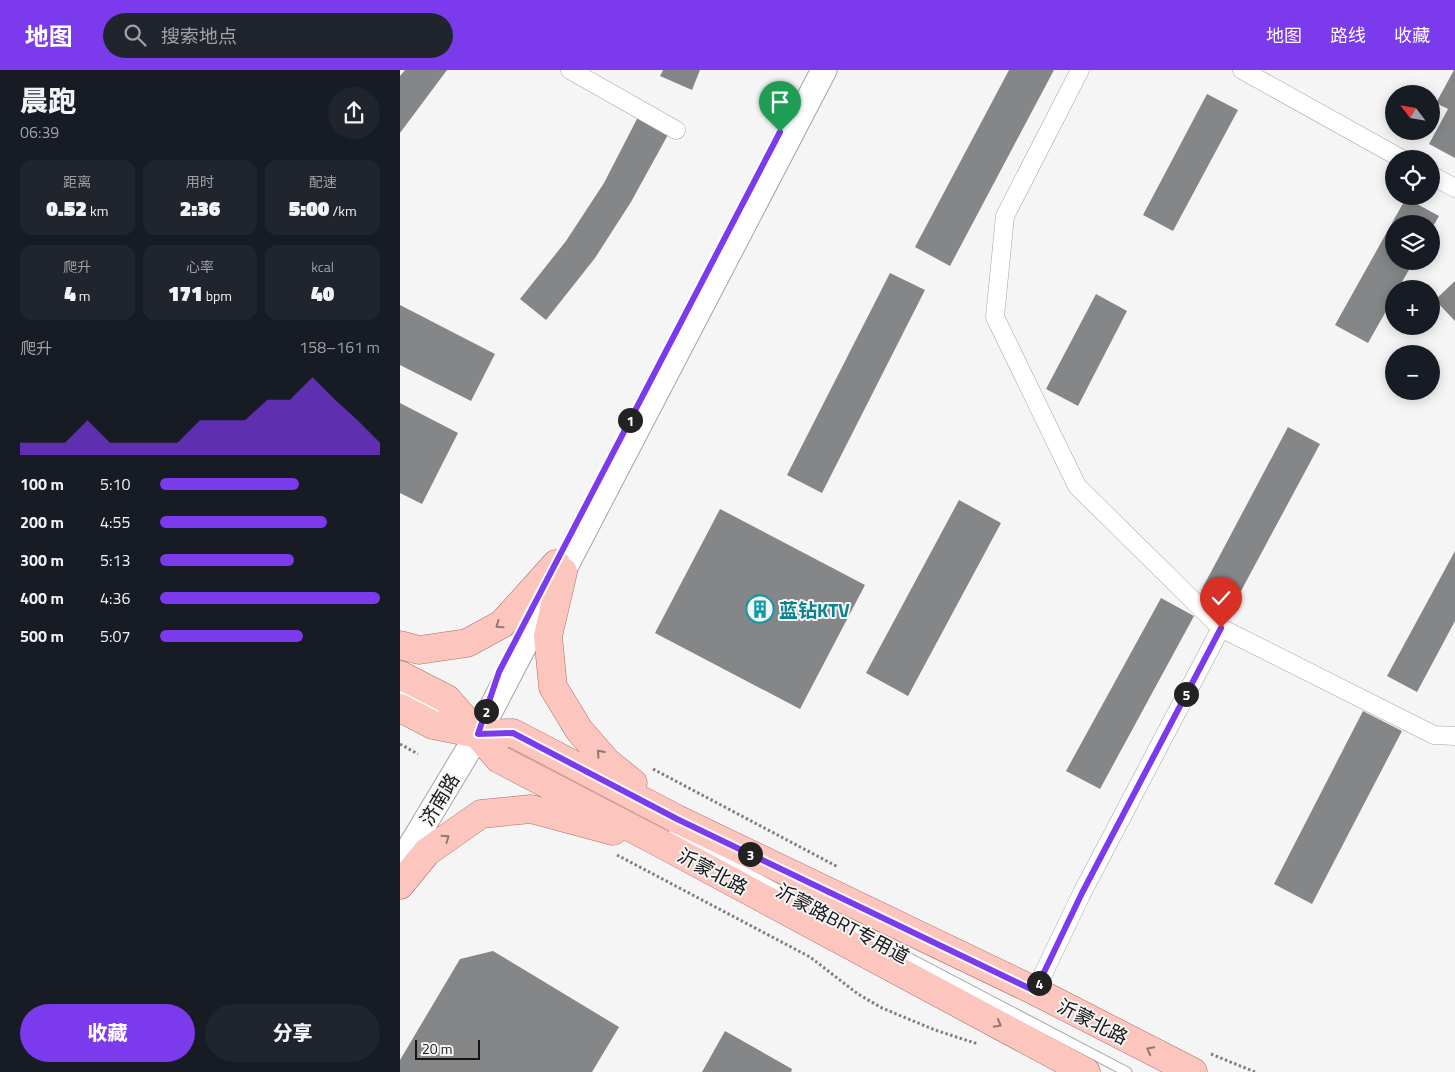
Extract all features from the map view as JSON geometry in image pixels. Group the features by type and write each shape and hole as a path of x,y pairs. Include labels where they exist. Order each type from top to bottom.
{"main road":[{"path":"400,645 419,650 467,643 502,624 559,568"},
{"path":"559,568 548,636 553,687 579,730 668,831"},
{"name":"沂蒙北路","path":"400,675 447,699 489,739 499,759 1035,991 1193,1072"},
{"path":"400,708 433,725 489,739"},
{"path":"400,885 428,852 481,814 531,809 668,831"},
{"name":"沂蒙北路","path":"668,831 1086,1072"}],"street":[{"path":"570,70 676,130"},
{"name":"济南路","path":"559,568 812,70"},
{"name":"济南路","path":"400,864 489,739 499,672 559,568 824,70"},
{"path":"1080,70 1005,216 995,317 1077,486 1221,628 1434,735 1455,736"},
{"path":"1242,70 1386,150"},
{"path":"1440,180 1455,188"},
{"path":"1035,991 1082,893 1221,628"}],"lane":[{"path":"400,692 489,739"},
{"name":"沂蒙路BRT专用道","path":"668,831 1127,1072"}],"path":[{"path":"400,744 418,754"},
{"path":"609,851 810,957 858,994 882,1008 935,1030 979,1044"}],"building":[{"path":"405,70 447,70 400,133 400,76"},
{"path":"663,70 700,70 692,90 660,76"},
{"path":"1009,70 1054,70 950,266 915,247"},
{"path":"1455,70 1455,158 1429,144 1431,140 1440,140 1440,124 1448,109 1440,105 1440,96"},
{"path":"1207,94 1238,110 1173,231 1143,215"},
{"path":"640,113 670,131 631,202 595,258 546,320 520,299 566,241 604,183"},
{"path":"1402,205 1419,205 1437,215 1396,215"},
{"path":"1385,236 1385,270 1409,270 1403,280 1385,280 1385,313 1368,343 1335,325"},
{"path":"890,273 925,290 822,493 787,475"},
{"path":"1455,281 1455,321 1440,305 1440,295"},
{"path":"1096,294 1127,311 1078,406 1046,389"},
{"path":"400,305 495,354 471,401 400,365"},
{"path":"400,403 458,433 422,504 400,493"},
{"path":"1288,427 1320,444 1234,604 1203,587"},
{"path":"959,500 1001,523 908,696 866,673"},
{"name":"蓝钻KTV","path":"720,509 865,585 800,709 655,633"},
{"path":"1455,551 1455,621 1417,692 1387,676"},
{"path":"1161,598 1194,616 1100,789 1066,771"},
{"path":"1363,711 1402,731 1312,904 1274,884"},
{"path":"493,951 619,1027 592,1072 400,1072 400,1060 460,959"},
{"path":"725,1031 792,1069 791,1072 702,1072"}],"place":[{"name":"蓝钻KTV","path":"760,609"}],"route":[{"path":"780,132 499,672 478,734 513,733 677,819 1035,991 1082,893 1221,628"}]}
